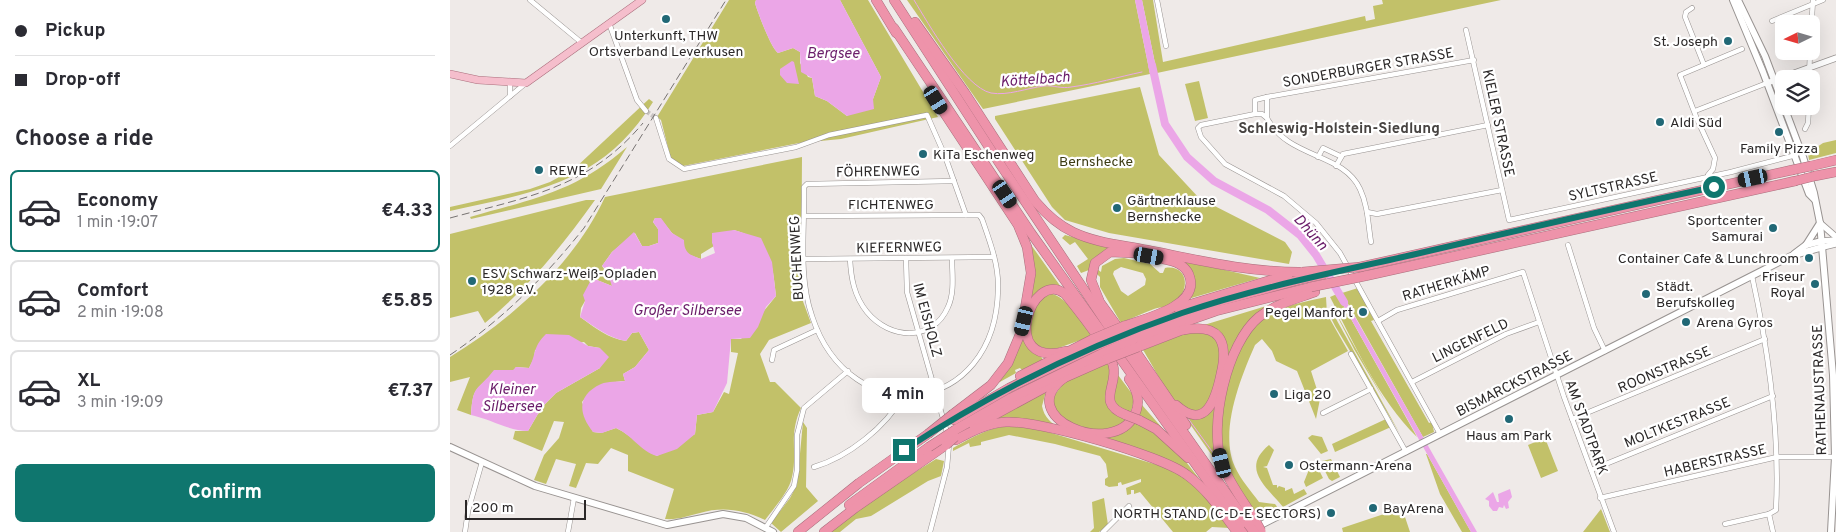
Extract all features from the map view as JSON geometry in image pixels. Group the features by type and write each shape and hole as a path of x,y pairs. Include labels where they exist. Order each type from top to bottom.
{"highway":[{"path":"876,0 1027,227 1198,466 1244,528 1262,532"},
{"path":"894,0 1109,327 1222,485"},
{"path":"900,0 965,93 1031,195 1057,223 1081,236 1106,242 1261,271 1302,274"},
{"path":"894,28 938,104 1018,225 1037,248 1134,385 1138,398 1134,416 1120,430 1103,435 1079,430 1058,420 1050,411 1049,396 1053,388 1100,349"},
{"path":"1161,312 1302,274 1360,267 1836,160"},
{"path":"824,532 931,450 946,445 955,436 1011,398 1100,349 1131,337 1216,311 1313,290 1365,276 1836,172"},
{"path":"953,417 994,382 1008,363 1017,345 1028,301 1031,272 1027,247 1018,225"},
{"path":"1048,236 1059,245 1169,399 1214,468 1244,528"},
{"path":"1100,302 1091,280 1093,265 1105,254 1124,252 1173,261 1182,265 1188,272 1191,284 1187,297 1179,304 1161,312 1131,337"},
{"path":"953,417 1009,388 1100,349 1217,302 1302,274"},
{"path":"1100,349 1043,354 1035,350 1029,341 1027,331 1032,307 1037,296 1045,290 1056,289 1065,294 1105,350 1114,370 1110,401 1115,409 1156,429 1198,466"},
{"path":"1244,528 1219,450 1218,423 1227,377 1237,346 1253,322 1278,305 1313,290"},
{"path":"1183,330 1216,311"},
{"path":"1131,337 1203,328 1217,335 1224,349 1222,370 1215,400 1205,412 1189,413 1169,399"},
{"path":"798,532 859,483 953,417 1066,352"},
{"path":"816,532 872,487 931,450 1014,403 1064,378"},
{"path":"955,436 994,424 1022,422 1045,426 1150,457 1173,467 1196,482 1244,528 1254,532"}],"main road":[{"path":"450,74 510,84 526,83 642,0"},
{"path":"1733,0 1770,81"},
{"path":"1738,0 1770,81"},
{"name":"RATHENAUSTRASSE","path":"1770,81 1798,154 1809,194 1814,200 1820,223 1832,343 1835,457 1831,532"},
{"path":"1806,245 1820,223"},
{"name":"BISMARCKSTRASSE","path":"1791,256 1806,245 1822,244"},
{"name":"BISMARCKSTRASSE","path":"1244,528 1406,452 1791,256 1822,244"},
{"path":"450,447 535,486 667,525 723,514 746,518 773,532"}],"street":[{"path":"530,0 582,43"},
{"path":"1157,0 1166,46"},
{"path":"1772,20 1813,2 1823,0"},
{"path":"1812,15 1813,2"},
{"path":"1692,8 1686,12 1685,17 1704,65"},
{"path":"610,23 637,100 646,111"},
{"name":"KIELER STRASSE","path":"1466,30 1509,220"},
{"path":"1707,176 1714,166 1715,158 1680,75 1742,49"},
{"path":"1696,111 1770,81 1836,58"},
{"name":"SONDERBURGER STRASSE","path":"1256,114 1255,100 1267,97 1474,60"},
{"path":"1809,60 1809,68"},
{"path":"450,146 526,83"},
{"path":"510,84 510,96"},
{"name":"SONDERBURGER STRASSE","path":"1267,97 1267,118"},
{"path":"1371,242 1367,212 1355,181 1336,166 1280,137 1262,114 1201,125 1198,128 1201,137 1225,164 1284,196 1316,223 1340,253 1440,434"},
{"path":"656,118 668,159 684,169 787,148 829,135 927,115 966,215"},
{"path":"1805,129 1808,123 1808,115"},
{"path":"1318,157 1323,148 1340,156 1488,125"},
{"name":"SYLTSTRASSE","path":"1509,220 1722,174 1798,154"},
{"path":"1336,166 1340,156"},
{"path":"1714,166 1722,174"},
{"name":"FÖHRENWEG","path":"804,187 807,184 954,181"},
{"name":"BUCHENWEG","path":"804,187 804,259 807,296 817,330 837,359 848,371 872,387 903,396 936,392"},
{"path":"1367,212 1376,214 1502,190"},
{"name":"FICHTENWEG","path":"804,216 979,215 994,257"},
{"path":"1820,223 1836,238 1822,244"},
{"path":"1822,244 1836,244"},
{"path":"1568,245 1594,328 1605,351"},
{"path":"936,392 956,381 966,372 975,361 989,334 994,319 998,290 994,257"},
{"name":"KIEFERNWEG","path":"804,259 994,257"},
{"path":"850,258 852,282 867,312 892,331 902,334 919,332 935,325 949,305 952,292 952,258"},
{"name":"IM EISHOLZ","path":"906,258 907,292 948,436 949,457 930,532"},
{"name":"RATHERKÄMP","path":"1378,321 1397,310 1523,272"},
{"name":"AM STADTPARK","path":"1523,272 1572,419 1614,532"},
{"path":"1725,524 1769,514 1776,510 1778,457 1773,396 1765,339 1752,276"},
{"name":"LINGENFELD","path":"1412,382 1506,334 1539,322"},
{"path":"772,360 774,350 817,330"},
{"name":"ROONSTRASSE","path":"1572,419 1765,339"},
{"path":"1351,354 1406,452"},
{"path":"766,527 794,486 797,470 797,435 804,408 848,371"},
{"path":"1322,413 1372,389"},
{"path":"814,467 822,465 857,445 889,414 903,396"},
{"name":"MOLTKESTRASSE","path":"1591,470 1773,396"},
{"name":"HABERSTRASSE","path":"1600,498 1778,457 1835,457"},
{"path":"465,532 468,511 482,462"},
{"path":"568,532 574,498"},
{"path":"1103,532 1129,506"},
{"path":"1769,514 1773,532"},
{"path":"1831,532 1836,532"}],"green space":[{"path":"729,0 756,0 755,3 768,38 775,50 778,53 793,48 800,52 800,63 808,77 812,78 815,96 827,101 847,116 873,99 881,77 840,0 868,0 938,117 841,139 799,143 683,166 671,159 661,120 657,117"},
{"path":"907,0 1135,0 1150,74 983,109"},
{"path":"1142,0 1153,0 1163,62 1365,16 1366,21 1375,19 1373,6 1383,4 1382,0 1501,0 1157,73"},
{"path":"1199,81 1208,118 1195,121 1185,84"},
{"name":"Bernshecke","path":"1140,87 1159,155 1199,198 1285,242 1292,252 1289,264 1109,233 1065,220 1052,207 995,119 995,116"},
{"path":"649,99 653,102 633,129 612,151 589,167 565,180 538,190 450,211 450,207 530,189 550,182 574,169"},
{"path":"1836,140 1836,153 1809,160 1808,153 1823,143"},
{"path":"627,147 601,189 471,219 470,217 534,199 571,184 608,162"},
{"path":"802,157 801,296 811,323 769,340 760,354 770,382 775,382 801,408 795,427 792,477 781,500 765,520 733,510 709,511 679,518 665,519 674,489 628,471 628,455 611,448 598,464 586,463 576,488 569,486 576,464 556,459 546,484 534,480 544,455 559,438 564,422 554,421 542,451 513,439 515,431 528,431 542,407 556,393 600,368 600,348 588,346 584,342 535,350 534,358 529,368 516,367 514,370 495,370 477,389 473,398 471,415 457,410 470,377 450,382 450,357 496,325 539,288 576,245 592,222 605,197","holes":["655,218 660,218 672,233 680,239 687,254 701,259 701,254 714,246 712,242 734,230 756,240 768,254 776,296 741,339 731,339 731,352 738,353 729,394 724,392 713,412 697,415 695,434 657,456 616,428 601,433 593,432 582,402 592,391 600,386 625,381 623,374 635,367 649,350 639,332 632,333 626,341 620,340 602,332 580,317 581,308 597,280 612,286 611,279 602,266 612,252 635,233 642,246 658,243 658,229 653,222"]},
{"path":"586,200 595,200 570,234 516,295 485,323 478,311 450,318 450,234"},
{"path":"1065,235 1113,248 1094,258 1089,270 1081,273 1077,266 1088,259 1075,242 1070,245 1062,238"},
{"path":"1029,242 1061,287 1045,288 1026,328 1043,360 1022,370 1020,368 1015,370 1016,373 998,383 1023,332"},
{"path":"1124,258 1150,264 1160,273 1163,273 1165,268 1179,270 1185,280 1183,293 1171,304 1121,323 1100,287 1100,277 1095,272 1097,269 1101,272 1102,266 1115,259","holes":["1121,267 1143,273 1146,279 1145,285 1128,296 1121,291 1113,274 1114,271"]},
{"path":"1181,260 1260,278 1188,299 1193,287 1194,278"},
{"path":"1358,288 1374,320 1371,321 1429,423 1432,422 1434,432 1423,437 1342,293"},
{"path":"1050,293 1068,305 1092,336 1050,351 1033,343 1031,321 1033,314 1039,301"},
{"path":"1337,294 1417,437 1390,406 1368,371 1330,297"},
{"path":"1326,297 1327,314 1348,351 1311,371 1320,399 1316,419 1297,371 1276,361 1272,351 1262,339 1255,345 1238,389 1230,422 1229,438 1235,467 1259,502 1275,504 1279,509 1258,520 1231,476 1222,444 1223,406 1233,365 1250,331 1261,319 1275,311"},
{"path":"1273,304 1250,322 1240,334 1228,360 1227,348 1204,325"},
{"path":"1331,304 1386,403 1354,349"},
{"path":"1330,308 1400,434 1335,326 1329,314"},
{"path":"1194,330 1215,336 1221,348 1221,359 1214,393 1201,410 1192,412 1182,408 1172,398 1143,350"},
{"path":"1110,362 1112,369 1107,389 1118,408 1112,397 1118,375 1133,395 1132,408 1125,420 1118,426 1101,430 1083,427 1057,416 1051,400 1066,380"},
{"path":"1046,391 1042,406 1048,418 1055,425 1063,429 1084,435 1107,437 1116,436 1127,431 1133,424 1142,405 1171,438 1149,428 1183,458 1201,481 1190,473 1034,422 991,422"},
{"path":"1215,403 1218,464 1185,417"},
{"path":"1386,419 1391,427 1335,452 1332,444"},
{"path":"803,422 807,428 806,487 818,501 781,532 771,523 790,498 797,485"},
{"path":"1013,425 1038,429 1174,470 1200,489 1230,528 1212,527 1206,532 1173,532 1140,492 1134,494 1134,490 1131,490 1131,494 1127,495 1126,488 1141,482 1141,479 1122,485 1121,482 1118,483 1118,486 1109,487 1105,485 1105,479 1108,477 1106,464 1100,456 1055,444 1009,435 981,442 981,445 970,447 969,443 953,451 953,448 982,433"},
{"path":"1312,435 1322,437 1328,451 1321,454 1308,438"},
{"path":"1545,438 1558,471 1541,478 1528,445"},
{"path":"1269,445 1274,450 1267,466 1263,467 1267,468 1273,485 1277,485 1277,488 1279,486 1285,488 1285,491 1292,488 1294,494 1304,489 1307,494 1283,507 1264,485 1256,470 1261,454"},
{"path":"1426,454 1471,532 1462,532 1440,494"},
{"path":"936,459 944,461 941,476 928,481 871,516 856,519 840,532 830,532 877,496"},
{"path":"1331,459 1340,477 1332,481 1322,465 1324,464 1322,461"},
{"path":"1317,466 1323,478 1306,487 1304,482 1310,467"},
{"path":"1104,498 1108,525 1099,532 1090,532 1094,528 1092,502"},
{"path":"1402,508 1410,532 1343,532 1342,528"},
{"path":"1601,509 1610,532 1583,532"}],"water":[{"name":"Bergsee","path":"756,0 840,0 881,77 873,99 874,109 847,116 827,101 815,96 812,78 801,72 800,52 793,48 778,53 775,50 768,38 755,3"},
{"path":"1135,0 1142,0 1157,73 1150,74"},
{"path":"792,61 794,62 799,84 787,83 780,75 780,69"},
{"name":"Großer Silbersee","path":"655,218 661,218 672,233 684,240 688,253 701,259 715,253 712,233 734,230 761,238 772,262 776,296 766,307 758,327 750,338 731,339 727,383 713,412 697,415 695,434 677,449 657,456 646,451 616,428 602,433 593,432 588,425 582,405 588,393 593,388 604,383 625,381 623,374 635,367 649,350 639,332 632,333 626,341 613,337 580,317 585,301 583,295 592,278 612,286 606,269 602,266 612,252 634,232 642,246 658,243 658,229 653,222"},
{"path":"1342,293 1477,532 1471,532 1337,294"},
{"name":"Kleiner Silbersee","path":"546,334 569,335 588,346 600,348 609,357 600,368 556,393 542,407 528,431 514,429 471,415 475,392 494,370 513,370 516,367 529,368 537,347"},
{"path":"1510,489 1512,497 1508,502 1509,508 1506,509 1504,505 1503,508 1499,507 1497,511 1493,511 1489,506 1489,501 1485,499 1493,492 1497,502 1499,502 1498,494"}],"waterway":[{"name":"Köttelbach","path":"914,0 937,38 958,67 981,88 991,93 1011,93 1044,86 1068,87 1142,72"},
{"name":"Dhünn","path":"1152,65 1165,124 1187,157 1214,181 1268,210 1300,235 1316,255 1344,302"},
{"path":"1187,417 1214,454"}],"tunnel":[{"path":"646,111 656,118"}],"railway":[{"path":"450,355 488,327 522,297 554,264 584,228 726,0"},
{"path":"450,218 531,196 579,176 601,162 622,145 643,123"}],"place":[{"name":"Unterkunft, THW Ortsverband Leverkusen","path":"666,19"},
{"name":"St. Joseph","path":"1728,41"},
{"name":"Aldi Süd","path":"1660,122"},
{"name":"Family Pizza","path":"1779,132"},
{"name":"KiTa Eschenweg","path":"923,154"},
{"name":"REWE","path":"539,170"},
{"name":"Gärtnerklause Bernshecke","path":"1117,208"},
{"name":"Sportcenter Samurai","path":"1773,228"},
{"name":"Container Cafe & Lunchroom","path":"1809,258"},
{"name":"ESV Schwarz-Weiß-Opladen 1928 e.V.","path":"472,281"},
{"name":"Friseur Royal","path":"1815,284"},
{"name":"Städt. Berufskolleg","path":"1646,294"},
{"name":"Pegel Manfort","path":"1363,312"},
{"name":"Arena Gyros","path":"1686,322"},
{"name":"Liga 20","path":"1274,394"},
{"name":"Haus am Park","path":"1509,419"},
{"name":"Ostermann-Arena","path":"1289,465"},
{"name":"BayArena","path":"1373,508"},
{"name":"NORTH STAND (C-D-E SECTORS)","path":"1331,513"}],"district":[{"name":"Schleswig-Holstein-Siedlung","path":"1339,128"}],"route":[{"path":"904,450 928,434 1009,388 1098,345 1182,313 1264,288 1714,187"}]}
